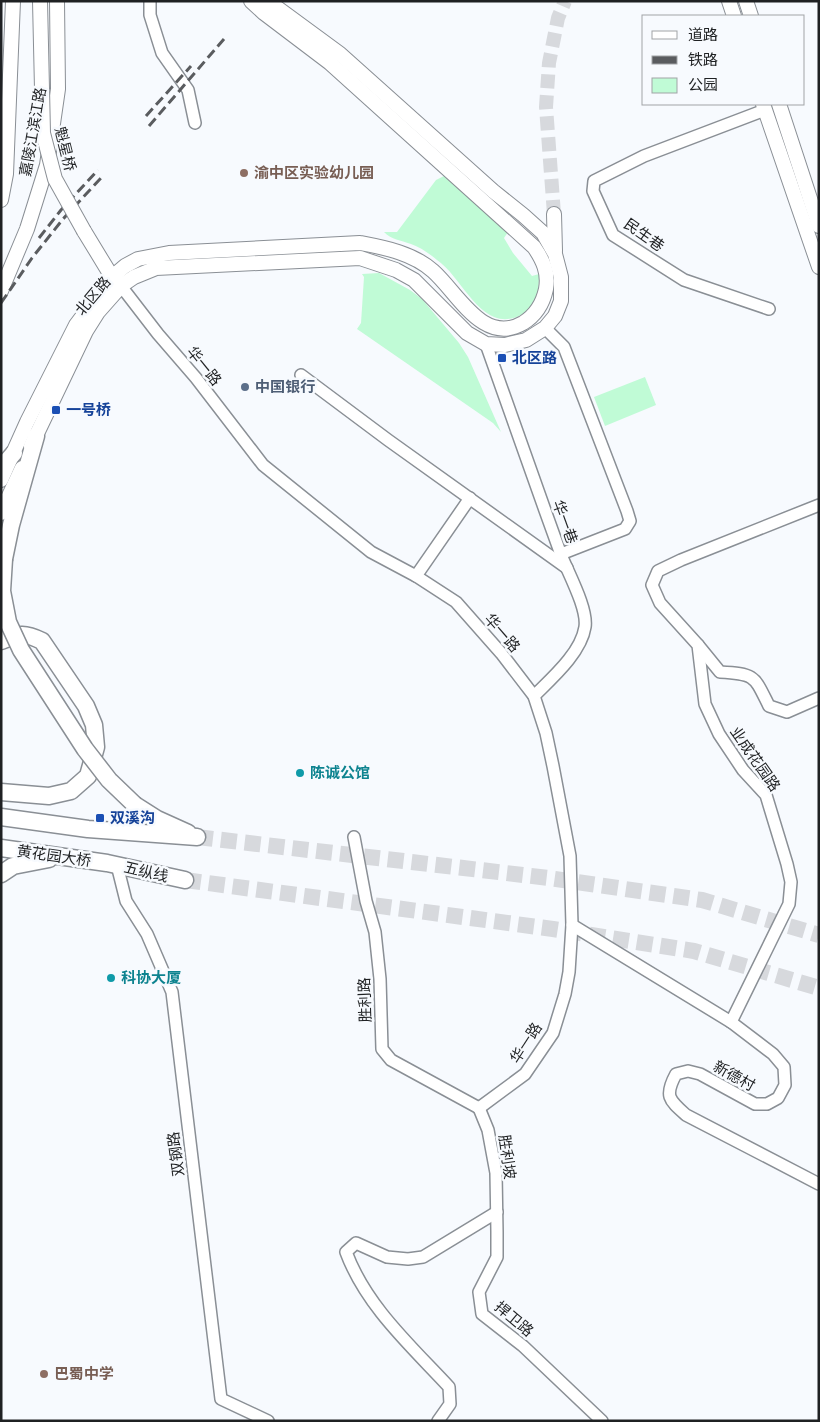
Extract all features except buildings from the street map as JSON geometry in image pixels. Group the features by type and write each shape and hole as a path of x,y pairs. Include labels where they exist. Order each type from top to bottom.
{"highway":[{"path":"21,650 8,622 2,591 4,559 11,525 36,436"},
{"path":"1,468 14,453"},
{"path":"1,630 21,650"},
{"path":"1,641 18,634 30,636 42,642 86,706 94,725 96,747 88,776 72,791 49,796 1,792"},
{"name":"黄花园大桥","path":"1,817 88,828 197,838 135,805 109,780 85,749 21,650"},
{"name":"黄花园大桥","path":"1,848 112,864"},
{"path":"5,866 43,860 77,859"},
{"name":"五纵线","path":"112,864 185,880"}],"main road":[{"name":"嘉陵江滨江路","path":"1,200 6,174 13,1"},
{"name":"魁星桥","path":"40,1 43,133 55,179 84,231 117,282"},
{"name":"嘉陵江滨江路","path":"1,291 27,229 47,165 58,89 57,1"},
{"name":"北区路","path":"1,513 86,330 125,266 138,259 153,255 360,243 390,249 413,257 434,271 472,313 485,323 498,328 515,327 528,320 536,312 544,298 547,283 546,269 542,258 534,247 330,64 251,1"},
{"path":"268,1 340,54 493,191 524,215 543,233 555,254"},
{"path":"729,1 734,15"},
{"path":"746,1 751,15"},
{"path":"779,105 819,226"},
{"path":"764,107 819,267"},
{"path":"486,344 505,344 526,340 545,328 554,316 561,301 561,277 555,254 554,214"},
{"path":"534,247 534,234 543,233"},
{"name":"北区路","path":"1,480 76,326 117,282 134,278 145,272 168,267 360,258 396,270 414,280 467,333 486,344"}],"street":[{"path":"150,1 150,15 162,53 188,90 195,123"},
{"name":"民生巷","path":"764,107 644,156 594,181 593,191 613,235 684,280 768,309"},
{"name":"华一路","path":"117,282 196,378 263,465 371,552 416,576 456,602 501,653 534,696 551,758 570,856 572,925 565,994 553,1033 524,1074 479,1108"},
{"path":"545,328 564,347 630,521 625,529 561,554"},
{"name":"华一巷","path":"486,344 566,568 585,612 585,627 579,643 566,665 534,696"},
{"path":"301,375 566,568"},
{"path":"416,576 470,498"},
{"path":"819,505 658,571 652,585 660,603 720,672 745,674 756,681 769,706 787,712 819,698"},
{"name":"业成花园路","path":"698,645 705,704 724,741 742,770 766,795 791,882 789,904 731,1022"},
{"name":"胜利路","path":"354,837 366,902 375,932 380,979 382,1049 391,1060 479,1108"},
{"name":"双钢路","path":"112,864 126,901 147,934 172,992 221,1399 268,1421"},
{"name":"新德村","path":"572,925 731,1022 773,1054 784,1067 786,1085 778,1098 767,1104 754,1104 700,1074 688,1071 676,1074 669,1087 671,1102 686,1115 819,1184"},
{"name":"胜利坡","path":"479,1108 488,1130 494,1164 497,1212"},
{"path":"438,1421 450,1404 449,1387 376,1307 352,1270 346,1252 356,1243 387,1257 408,1259 423,1257 497,1212"},
{"name":"捍卫路","path":"497,1212 498,1257 479,1292 482,1314 523,1346 602,1421"}],"green space":[{"path":"444,176 508,232 504,238 513,253 532,276 539,274 538,292 535,302 523,314 509,319 496,318 485,312 447,268 418,247 393,238 384,232 397,232 436,180"},
{"path":"379,273 422,299 459,343 468,357 501,432 493,423 357,329 361,323 364,277 362,274"},
{"path":"645,377 656,405 605,426 594,397"}],"tunnel":[{"path":"554,214 546,107 549,63 558,18 565,1"},
{"path":"197,837 549,878 702,900 819,935"},
{"path":"185,880 553,929 694,951 819,988"}],"railway":[{"path":"149,126 224,39"},
{"path":"146,116 191,66"},
{"path":"39,238 61,210 98,170"},
{"path":"1,303 32,258 63,219 101,178"}],"place":[{"name":"渝中区实验幼儿园","path":"244,173"},
{"name":"北区路","path":"502,358"},
{"name":"中国银行","path":"245,387"},
{"name":"一号桥","path":"56,410"},
{"name":"陈诚公馆","path":"300,773"},
{"name":"双溪沟","path":"100,818"},
{"name":"科协大厦","path":"111,978"},
{"name":"巴蜀中学","path":"44,1374"}]}
